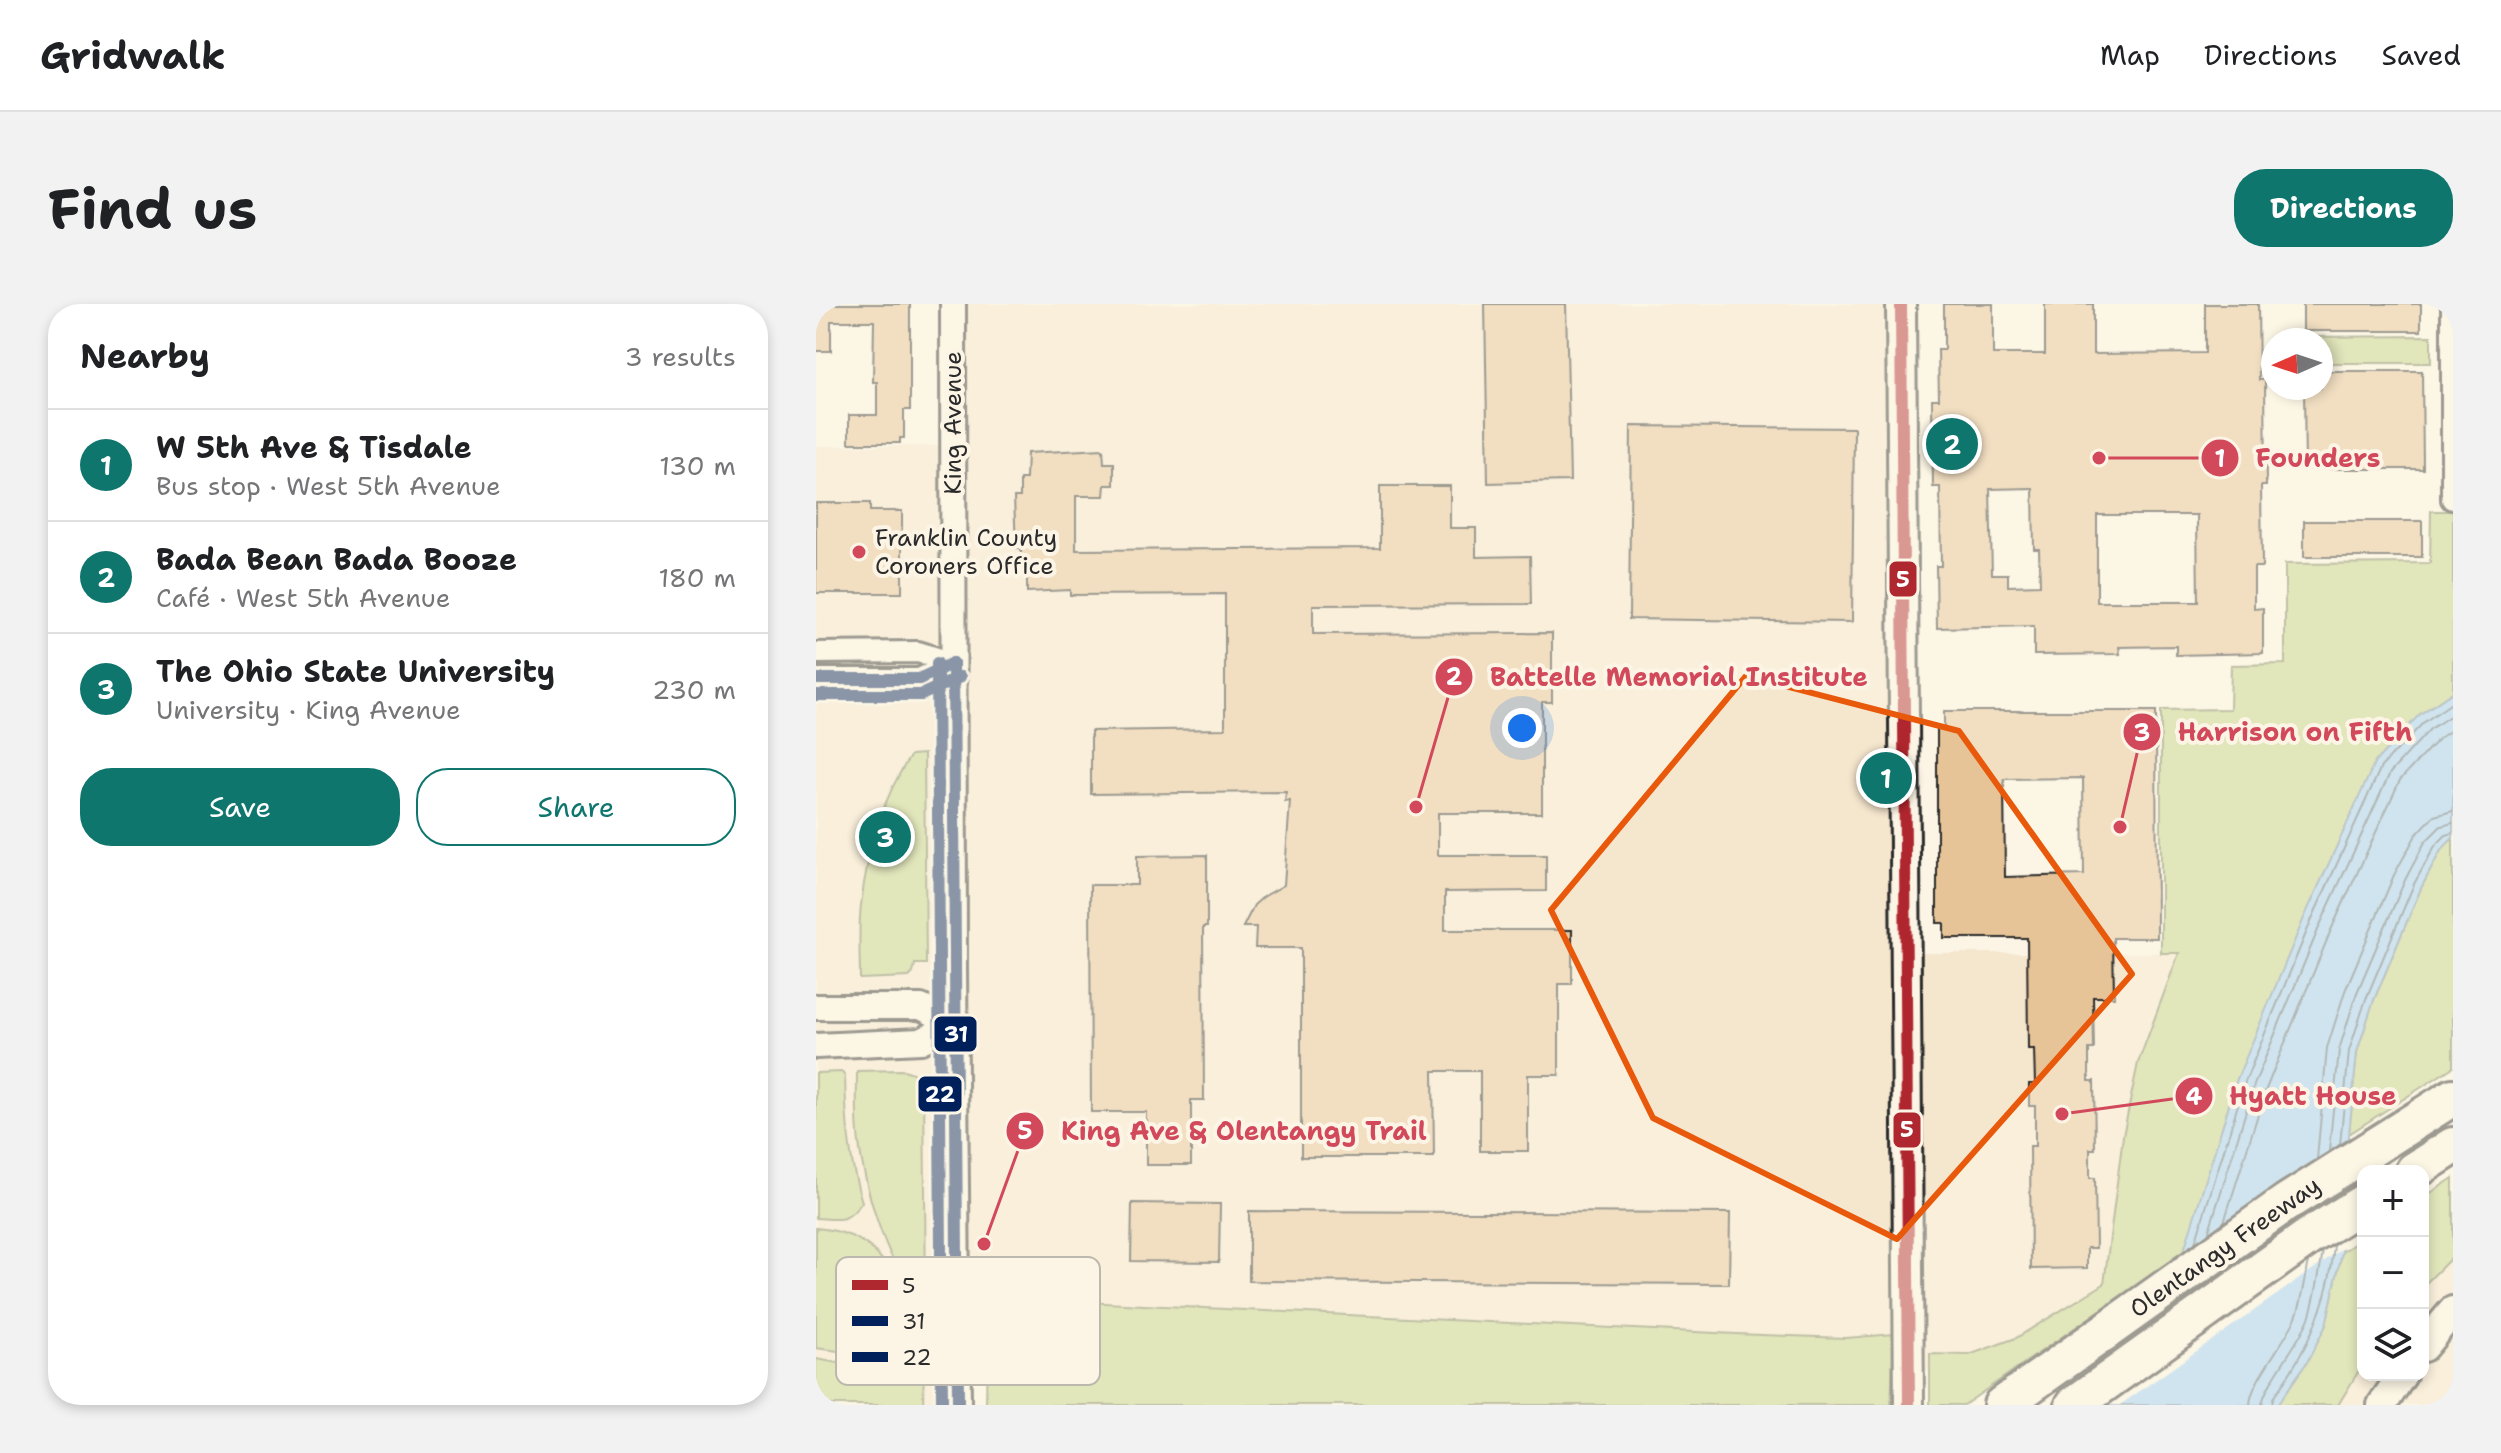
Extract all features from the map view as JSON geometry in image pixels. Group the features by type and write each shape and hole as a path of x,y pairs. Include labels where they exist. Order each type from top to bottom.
{"highway":[{"name":"Olentangy Freeway","path":"2002,1405 2287,1202 2453,1097"},
{"path":"2424,1165 2453,1146"},
{"name":"Olentangy Freeway","path":"2074,1405 2310,1236 2357,1207"}],"main road":[{"path":"1901,304 1909,1405"},
{"path":"2429,1340 2453,1311"},
{"path":"2382,1405 2398,1381"}],"street":[{"name":"King Avenue","path":"953,304 956,1257"},
{"path":"2452,304 2452,499"},
{"path":"816,653 918,652 953,663"},
{"path":"816,679 919,679 953,663"},
{"path":"816,1007 921,1007 954,1024"},
{"path":"816,1046 921,1041 954,1024"},
{"name":"King Avenue","path":"958,1385 958,1405"}],"highlighted area":[{"path":"1746,676 1959,731 2132,974 1897,1239 1653,1118 1551,910"}],"shaded area":[{"path":"953,304 1901,304 1905,953 2179,953 2138,1063 2123,1136 2104,1284 2106,1306 1931,1371 1893,1371 1893,1334 1846,1338 1736,1334 1100,1303 1100,1257 836,1257 836,1385 959,1385 959,1405 816,1405 816,446 954,446"},
{"path":"2453,1256 2453,1405 2338,1405 2357,1374 2357,1381 2429,1381 2429,1280"}],"green space":[{"path":"2431,336 2431,363 2333,363 2333,337"},
{"path":"2431,511 2453,511 2453,692 2419,715 2237,1079 2184,1252 1964,1405 1930,1405 1930,1354 1969,1355 2016,1338 2104,1284 2123,1136 2138,1063 2179,953 2161,953 2161,710 2230,709 2231,665 2285,664 2285,564 2430,563"},
{"path":"924,754 926,964 915,964 909,977 860,979 860,914 872,846 884,808 901,772 911,755"},
{"path":"2453,838 2453,1067 2349,1134 2357,1052 2373,1002 2421,888 2441,850"},
{"path":"857,1071 911,1072 921,1081 924,1089 926,1257 892,1257 878,1224 860,1151"},
{"path":"842,1072 845,1077 851,1156 862,1202 847,1217 816,1218 816,1073"},
{"path":"2453,1178 2453,1256 2429,1280 2429,1237 2429,1194"},
{"path":"816,1228 850,1236 865,1243 880,1257 836,1257 836,1351 816,1348"},
{"path":"2357,1242 2357,1374 2338,1405 2277,1405 2307,1362 2326,1325 2342,1252"},
{"path":"1100,1303 1736,1334 1846,1338 1894,1334 1891,1405 986,1405 986,1385 1100,1385"},
{"path":"816,1359 836,1363 836,1385 924,1385 923,1405 816,1405"}],"water":[{"path":"2453,692 2453,838 2441,850 2421,888 2373,1002 2357,1052 2342,1252 2326,1325 2307,1362 2277,1405 2081,1405 2155,1344 2237,1079 2304,918 2375,762 2419,715"}],"pier":[{"path":"2352,1138 2346,1246 2120,1405 2077,1405 2151,1341 2178,1257"}],"building":[{"path":"816,304 910,304 910,410 904,410 904,438 900,438 900,443 849,443 849,415 877,415 877,382 873,382 874,321 831,321 831,351 816,351"},
{"path":"1485,304 1566,304 1570,481 1488,483"},
{"path":"1944,304 1993,304 1993,354 2045,354 2045,304 2093,304 2093,354 2205,353 2205,304 2258,304 2259,380 2261,400 2265,400 2266,486 2261,486 2262,567 2254,567 2254,609 2263,608 2263,653 2176,655 2176,646 2119,647 2120,654 2034,655 2034,626 1937,628 1936,566 1941,566 1940,487 1933,487 1932,399 1939,399 1938,350 1944,350","holes":["2033,488 2034,549 2039,549 2040,585 2008,586 2008,574 1992,574 1990,489","2097,515 2197,515 2198,602 2097,602"]},
{"path":"2303,304 2421,304 2421,331 2303,328"},
{"path":"2333,371 2422,371 2423,469 2305,469 2304,400 2333,400"},
{"path":"1631,426 1854,428 1852,622 1629,619"},
{"path":"1103,449 1104,463 1114,463 1114,485 1105,485 1104,496 1076,496 1076,550 1380,548 1380,486 1450,486 1450,528 1476,528 1476,557 1530,556 1531,604 1313,605 1313,634 1552,633 1552,702 1542,702 1542,813 1438,813 1438,855 1546,855 1546,891 1445,892 1445,930 1572,930 1572,984 1559,984 1559,1075 1528,1075 1528,1151 1480,1151 1480,1071 1433,1071 1434,1157 1301,1157 1301,948 1255,948 1256,927 1243,927 1254,905 1284,885 1290,801 1285,802 1286,792 1091,794 1091,731 1225,729 1225,594 1070,595 1070,590 1027,592 1027,565 1021,565 1021,548 1016,548 1014,497 1020,497 1020,479 1026,479 1027,453"},
{"name":"Franklin County Coroners Office","path":"816,503 870,503 870,511 902,511 902,593 816,593"},
{"path":"2304,521 2422,521 2422,557 2304,557"},
{"path":"1944,711 2156,711 2157,938 2113,938 2114,997 2093,997 2094,1049 2089,1049 2089,1081 2094,1081 2095,1149 2090,1149 2090,1178 2095,1178 2096,1248 2087,1248 2087,1268 2031,1269 2030,1146 2035,1146 2035,1106 2029,1106 2029,1084 2035,1084 2034,1049 2028,1049 2027,938 1944,938 1944,923 1937,923 1937,728 1944,728","holes":["2083,778 2084,875 2005,877 2004,779"]},
{"path":"1207,855 1207,927 1203,927 1204,1100 1191,1100 1191,1165 1146,1165 1146,1112 1091,1112 1090,885 1137,885 1137,856"},
{"path":"1132,1203 1220,1204 1219,1262 1131,1261"},
{"path":"1249,1211 1730,1213 1729,1284 1249,1281"}],"transit line":[{"name":"5","path":"1901,304 1909,1405"},
{"name":"22","path":"937,663 941,1257"},
{"name":"31","path":"953,663 957,1257"},
{"name":"31","path":"816,679 919,679 953,663"},
{"name":"22","path":"816,695 921,695 960,677"},
{"name":"22","path":"942,1385 942,1405"},
{"name":"31","path":"958,1385 958,1405"}],"place":[{"name":"Bada Bean Bada Booze","path":"1952,444"},
{"name":"Founders","path":"2099,458"},
{"name":"Franklin County Coroners Office","path":"859,552"},
{"name":"W 5th Ave & Tisdale","path":"1886,778"},
{"name":"Battelle Memorial Institute","path":"1416,807"},
{"name":"Harrison on Fifth","path":"2120,827"},
{"name":"The Ohio State University","path":"885,837"},
{"name":"Hyatt House","path":"2062,1114"},
{"name":"King Ave & Olentangy Trail","path":"984,1244"}]}
